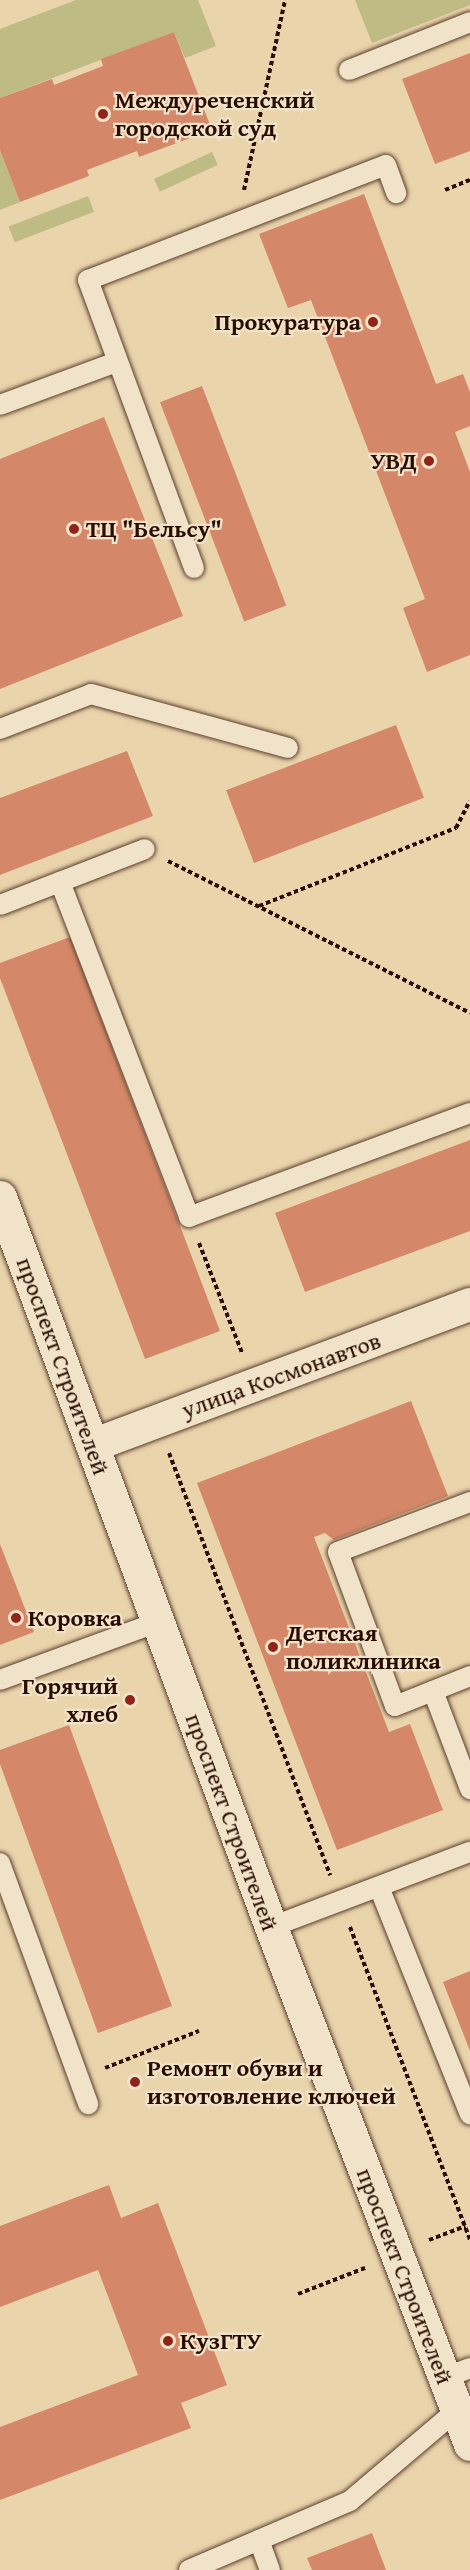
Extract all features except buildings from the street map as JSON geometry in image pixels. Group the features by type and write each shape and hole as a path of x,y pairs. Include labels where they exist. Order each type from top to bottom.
{"main road":[{"name":"проспект Строителей","path":"0,1197 271,1927 457,2373 457,2410 470,2444"},
{"name":"улица Космонавтов","path":"92,1445 470,1304"}],"lane":[{"path":"349,70 470,22"},
{"path":"194,568 116,362 88,280 386,165 396,193"},
{"path":"0,405 116,362"},
{"path":"0,729 91,693 288,748"},
{"path":"0,905 145,849"},
{"path":"60,882 189,1217 470,1113"},
{"path":"470,1502 338,1552 395,1706 470,1676"},
{"path":"0,1680 158,1622"},
{"path":"433,1691 470,1790"},
{"path":"271,1927 470,1852"},
{"path":"0,1863 88,2104"},
{"path":"379,1887 470,2114"},
{"path":"189,2570 350,2501 457,2410"},
{"path":"259,2540 270,2570"}],"path":[{"path":"237,222 285,0"},
{"path":"445,190 470,180"},
{"path":"258,906 456,828 470,801"},
{"path":"145,849 470,1013"},
{"path":"189,1217 254,1385"},
{"path":"166,1447 470,2240"},
{"path":"78,2079 199,2031"},
{"path":"426,2241 465,2226"},
{"path":"298,2294 367,2267"}],"shaded area":[{"path":"76,0 198,0 216,46 185,58 174,32 0,98 0,29"},
{"path":"355,0 470,0 470,5 372,43"},
{"path":"0,150 20,202 0,210"},
{"path":"212,152 218,165 160,192 154,179"},
{"path":"88,196 94,212 15,242 9,226"}],"place":[{"name":"Междуреченский городской суд","path":"103,114"},
{"name":"Прокуратура","path":"373,322"},
{"name":"УВД","path":"429,461"},
{"name":"ТЦ \"Бельсу\"","path":"74,529"},
{"name":"Коровка","path":"16,1618"},
{"name":"Детская поликлиника","path":"273,1647"},
{"name":"Горячий хлеб","path":"130,1700"},
{"name":"Ремонт обуви и изготовление ключей","path":"135,2082"},
{"name":"КузГТУ","path":"168,2341"}]}
